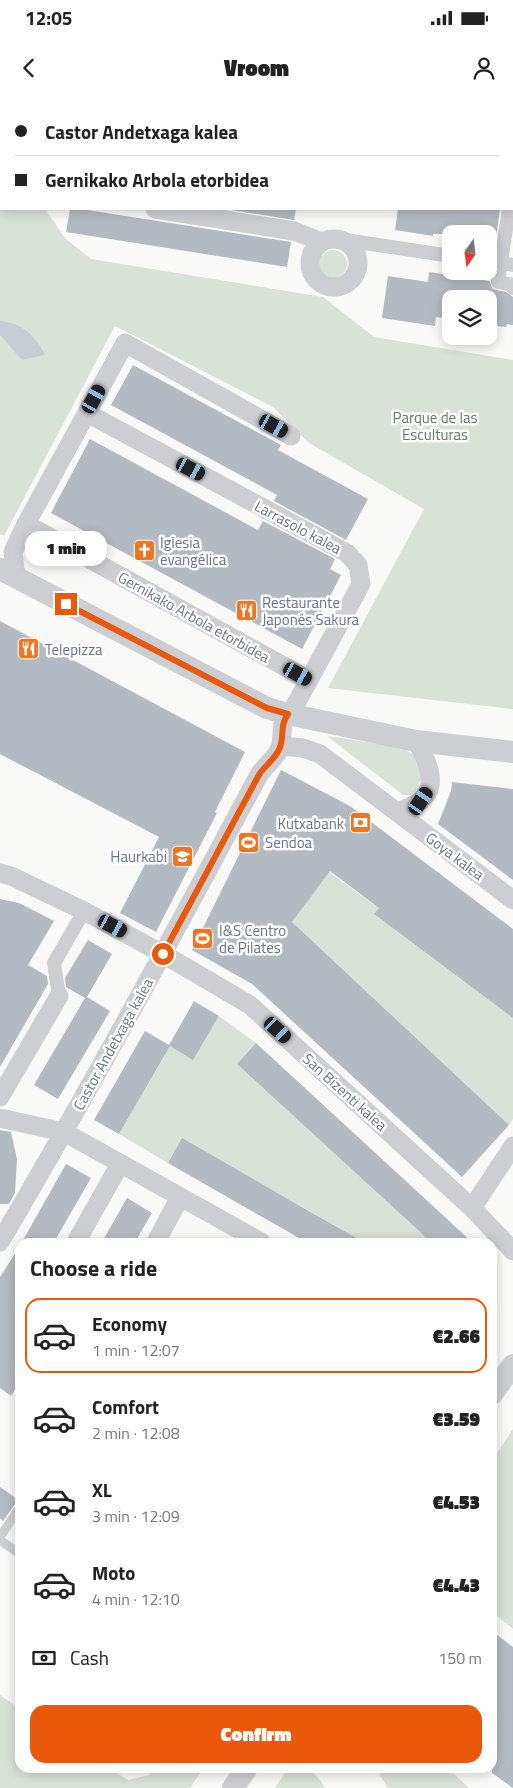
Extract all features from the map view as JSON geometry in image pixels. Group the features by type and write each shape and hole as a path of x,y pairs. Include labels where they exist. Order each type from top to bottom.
{"street":[{"path":"166,210 294,231 330,241 442,255"},
{"path":"509,210 498,282 513,284 513,288"},
{"path":"291,436 125,343 26,524 14,552 8,573 267,708 416,741 513,752"},
{"name":"Larrasolo kalea","path":"87,413 347,553 358,565 361,584 293,709 288,714"},
{"name":"Gernikako Arbola etorbidea","path":"26,524 309,680"},
{"path":"281,746 283,722 288,714"},
{"path":"398,812 421,801 428,790 431,777 428,764 416,741"},
{"name":"Goya kalea","path":"281,746 303,748 320,754 513,900"},
{"name":"Castor Andetxaga kalea","path":"0,1242 64,1132 163,954 260,773 276,755 281,746"},
{"name":"San Bizenti kalea","path":"0,873 11,876 84,911 163,954 250,1005 472,1208 513,1251"},
{"path":"0,1097 59,996 54,963 84,911"},
{"path":"0,1118 64,1132 180,1197 240,1237"},
{"path":"472,1208 513,1146"},
{"path":"78,1238 120,1164"},
{"path":"158,1238 180,1197"},
{"path":"233,1788 244,1773"}],"lane":[{"path":"15,1515 0,1538 15,1550"}],"green space":[{"name":"Parque de las Esculturas","path":"0,210 46,210 65,238 91,259 323,297 374,337 513,360 513,709 328,688 424,509 309,443 273,407 115,326 4,536 0,534"},
{"path":"333,250 343,254 347,264 343,274 333,278 323,274 319,264 323,254"},
{"path":"327,736 406,750 418,760 422,777 416,790 411,795 403,795"},
{"path":"329,872 379,908 374,914 513,1018 513,1119 509,1125 292,922"},
{"path":"219,1016 256,1043 237,1064 427,1238 357,1238 182,1139 168,1163 119,1134 170,1046 193,1059"},
{"path":"513,1429 513,1629 497,1616 497,1453"},
{"path":"0,1695 15,1706 15,1773 116,1773 128,1780 149,1775 150,1773 200,1773 190,1788 0,1788"},
{"path":"285,1773 313,1773 325,1788 275,1788"},
{"path":"379,1774 454,1774 469,1788 388,1788"}],"shaded area":[{"path":"0,321 15,324 27,331 45,355 22,360 0,335"}],"building":[{"path":"70,210 87,210 291,242 287,267 66,232"},
{"path":"231,210 296,210 294,220"},
{"path":"398,210 500,210 498,225 442,225 442,234 433,234 433,236 395,230"},
{"path":"429,272 442,274 442,280 489,281 493,289 506,292 513,297 513,325 507,324 506,327 497,326 497,290 442,290 442,318 436,317 435,326 382,318 388,276 428,282"},
{"path":"133,365 281,445 278,450 368,499 346,540 274,501 277,495 111,405"},
{"path":"90,439 258,530 263,521 335,559 330,569 341,575 302,649 51,513"},
{"path":"0,621 245,752 215,812 217,813 156,932 120,913 159,837 0,754"},
{"path":"281,770 350,806 513,929 513,1018 374,914 379,908 330,871 292,922 509,1125 462,1177 252,984 192,950"},
{"path":"452,782 513,789 513,880 438,824 451,791"},
{"path":"0,899 19,903 54,921 28,965 47,976 48,984 0,1067"},
{"path":"88,940 112,954 87,997 110,1011 58,1099 34,1085 85,998 66,987 65,978"},
{"path":"194,1001 219,1016 193,1060 170,1046 119,1134 94,1120 145,1031 169,1045"},
{"path":"256,1043 468,1238 427,1238 237,1064"},
{"path":"0,1130 11,1132 17,1159 15,1193 9,1204 0,1204"},
{"path":"182,1138 357,1238 299,1238 168,1163"},
{"path":"66,1164 91,1178 56,1238 24,1238"},
{"path":"127,1198 152,1213 137,1238 104,1238"},
{"path":"15,1254 15,1390 11,1396 0,1388 0,1277"},
{"path":"0,1487 15,1498 15,1504 3,1521 0,1518"},
{"path":"497,1635 513,1647 513,1788 492,1773 497,1773"}],"place":[{"name":"Iglesia evangélica","path":"144,551"},
{"name":"Restaurante Japonés Sakura","path":"246,611"},
{"name":"Telepizza","path":"29,649"},
{"name":"Kutxabank","path":"360,823"},
{"name":"Sendoa","path":"249,842"},
{"name":"Haurkabi","path":"183,856"},
{"name":"I&S Centro de Pilates","path":"203,939"}],"route":[{"path":"66,604 267,708 288,714 283,722 281,746 276,755 260,773 163,954"}]}
